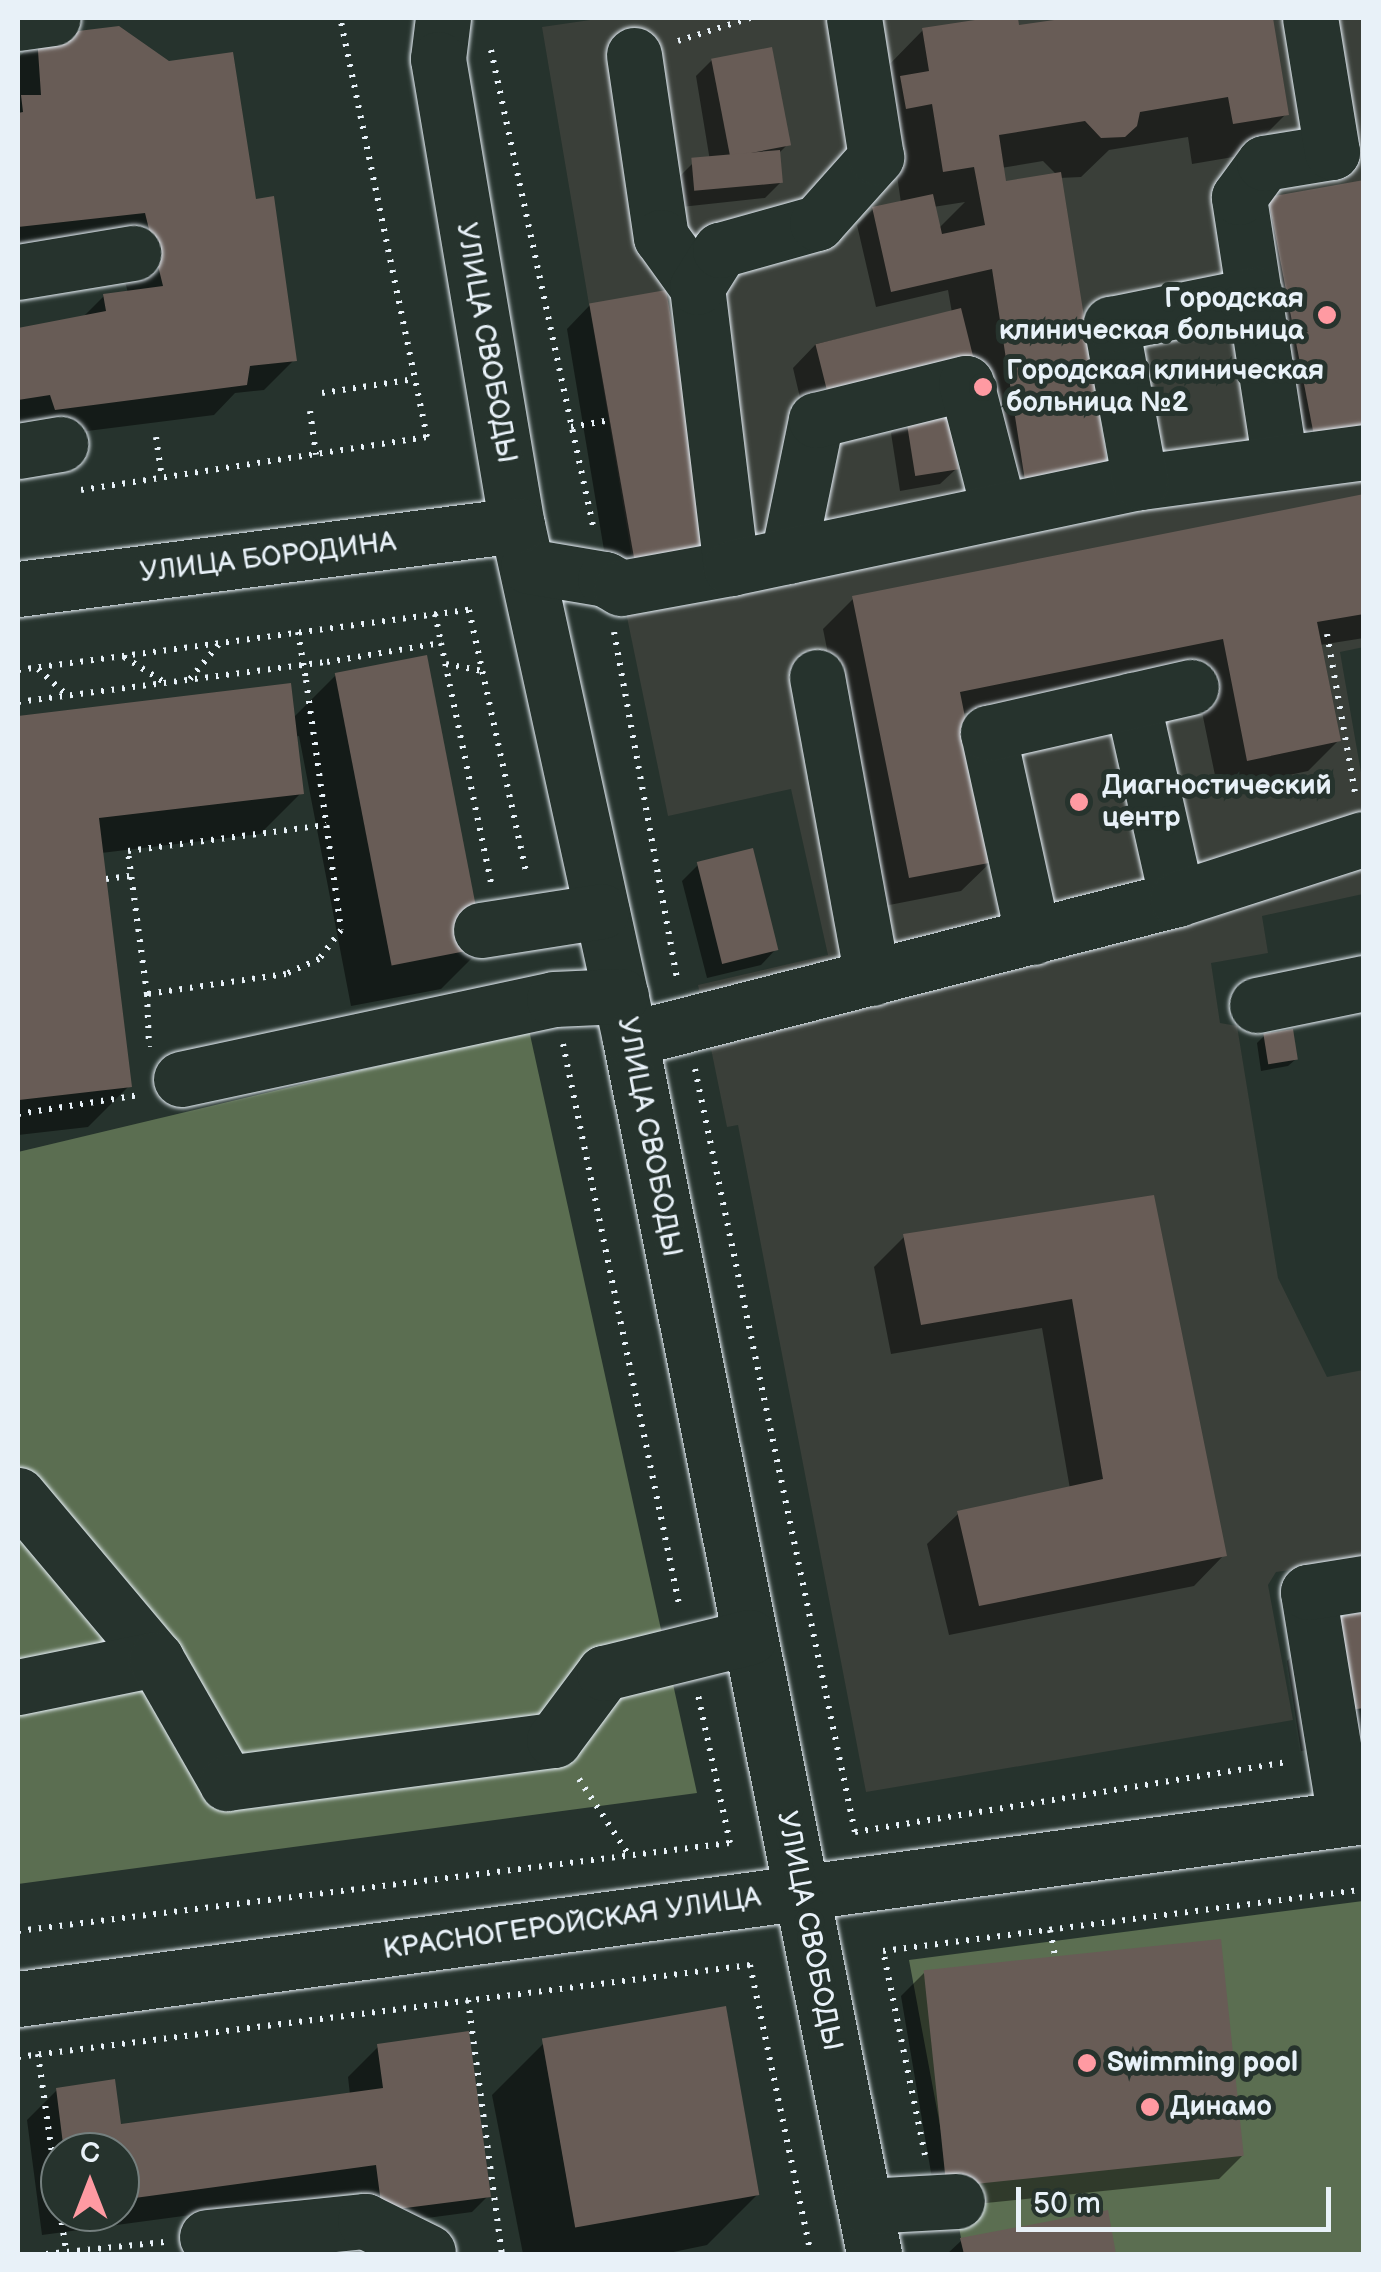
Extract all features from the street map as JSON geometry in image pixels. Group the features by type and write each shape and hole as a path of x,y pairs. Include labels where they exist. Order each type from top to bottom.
{"street":[{"path":"18,23 53,18"},
{"name":"УЛИЦА СВОБОДЫ","path":"443,18 438,59 523,546 625,1017 870,2230"},
{"path":"697,287 720,250 817,222 876,157 854,18"},
{"path":"1280,463 1239,197 1264,163 1332,152 1310,18"},
{"path":"634,55 661,237 697,287 731,568"},
{"path":"18,272 133,252"},
{"path":"1140,482 1111,324 1255,294"},
{"path":"788,556 816,420 966,384 1000,511"},
{"name":"УЛИЦА БОРОДИНА","path":"18,590 523,546 621,588 1140,482 1364,452"},
{"path":"818,677 872,978"},
{"path":"1033,937 988,733 1191,687"},
{"path":"1132,700 1177,900"},
{"path":"180,1079 554,999 625,1017 686,1026 1177,900 1363,839"},
{"path":"506,927 602,911"},
{"path":"1257,1005 1364,982"},
{"path":"18,1495 156,1659 226,1784 554,1740 604,1673 750,1637"},
{"path":"1354,1817 1334,1754 1308,1592 1364,1584"},
{"path":"18,1687 156,1659"},
{"name":"КРАСНОГЕРОЙСКАЯ УЛИЦА","path":"18,1999 1354,1817"},
{"path":"870,2230 945,2202"},
{"path":"207,2237 365,2221 433,2254"}],"path":[{"path":"50,462 162,478 427,437 340,18"},
{"path":"634,55 750,18"},
{"path":"490,48 605,579 686,1026 854,1832 1334,1754"},
{"path":"322,393 415,378"},
{"path":"310,411 316,455"},
{"path":"571,427 608,420"},
{"path":"156,437 162,478"},
{"path":"18,670 469,610 482,671 506,927"},
{"path":"435,614 506,927"},
{"path":"147,994 286,974 319,959 341,930 298,632"},
{"path":"1327,634 1363,839"},
{"path":"18,702 441,643"},
{"path":"190,680 219,644"},
{"path":"123,657 166,684"},
{"path":"446,664 482,671"},
{"path":"37,668 68,696"},
{"path":"148,1031 147,994 128,851 326,825"},
{"path":"106,879 132,876"},
{"path":"18,1931 730,1843 554,999"},
{"path":"18,1114 136,1097 180,1079"},
{"path":"554,1740 628,1856"},
{"path":"945,2202 882,1950 1364,1889"},
{"path":"1050,1930 1054,1955"},
{"path":"18,2056 750,1964 810,2254"},
{"path":"468,2000 502,2254"},
{"path":"38,2054 49,2132"},
{"path":"63,2232 66,2251"},
{"path":"46,2254 207,2237"}],"shaded area":[{"path":"604,18 1363,18 1364,647 1340,652 1363,784 1363,894 1262,916 1268,953 1211,963 1220,1023 1237,1026 1278,1278 1327,1377 1363,1370 1363,1560 1276,1572 1268,1585 1293,1720 866,1792 738,1125 727,1127 698,985 828,955 791,789 668,816 621,588 632,558 542,27"}],"green space":[{"path":"529,1030 697,1793 18,1884 18,1152"},
{"name":"Динамо","path":"1363,1901 1363,2254 964,2254 909,1960"}],"building":[{"path":"988,18 1018,18 1019,25 1068,18 1273,18 1289,115 1233,124 1228,97 1140,112 1137,126 1125,137 1101,138 1085,121 999,135 1006,181 1061,172 1109,474 1026,487 992,269 891,292 872,207 933,194 942,234 985,225 974,167 943,172 932,104 906,109 900,76 929,71 922,28"},
{"path":"119,26 169,61 233,52 256,199 274,196 297,361 250,366 247,385 55,410 50,395 18,400 18,328 106,311 103,294 163,286 145,213 18,227 18,113 23,112 21,95 41,95 37,36"},
{"path":"772,47 791,145 730,157 711,59"},
{"path":"780,150 783,183 694,191 691,158"},
{"name":"Городская клиническая больница","path":"1364,180 1364,432 1315,441 1268,197"},
{"path":"666,290 711,546 634,560 589,304"},
{"path":"961,308 975,362 829,399 815,344"},
{"path":"949,408 959,469 915,476 906,415"},
{"path":"1364,494 1364,614 1317,622 1341,741 1247,761 1223,639 960,692 994,862 909,878 852,596"},
{"path":"427,655 484,948 392,965 335,673"},
{"path":"291,683 304,794 99,818 132,1087 19,1100 18,716"},
{"path":"753,848 778,950 722,964 697,862"},
{"path":"1293,1029 1298,1060 1268,1064 1263,1034"},
{"path":"1154,1195 1227,1556 979,1606 957,1511 1103,1479 1072,1299 921,1325 903,1234"},
{"path":"1364,1612 1364,1708 1342,1711 1327,1618"},
{"name":"Swimming pool","path":"1221,1939 1244,2156 946,2187 924,1970"},
{"path":"726,2006 759,2195 575,2228 542,2038"},
{"path":"469,2031 491,2197 382,2211 376,2165 140,2197 140,2132 62,2132 56,2088 115,2079 121,2124 383,2088 377,2044"},
{"path":"1108,2210 1116,2254 964,2254 960,2238"}],"place":[{"name":"Городская клиническая больница","path":"1327,315"},
{"name":"Городская клиническая больница №2","path":"983,387"},
{"name":"Диагностический центр","path":"1079,802"},
{"name":"Swimming pool","path":"1087,2063"},
{"name":"Динамо","path":"1150,2107"}]}
